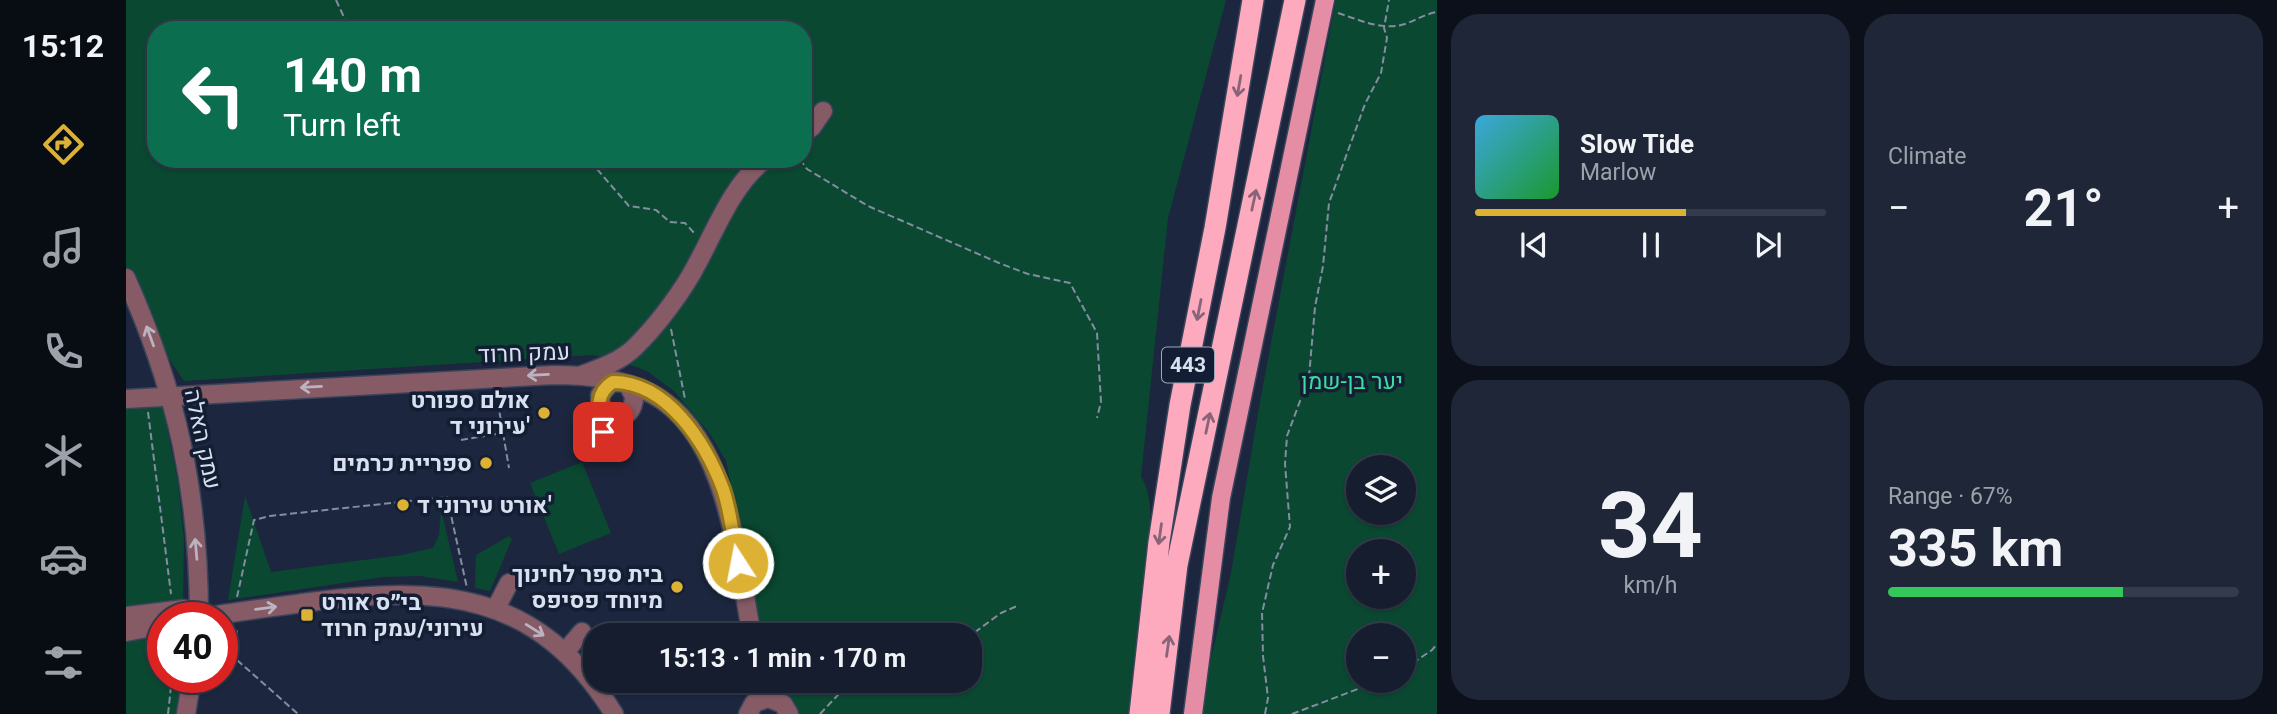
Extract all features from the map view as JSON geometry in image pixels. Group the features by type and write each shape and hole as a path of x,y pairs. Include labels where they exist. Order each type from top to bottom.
{"highway":[{"name":"443","path":"1140,714 1159,542 1180,405 1215,228 1253,0"},
{"name":"443","path":"1159,714 1177,565 1295,0"}],"main road":[{"path":"1193,714 1221,498 1325,4"}],"street":[{"path":"812,127 823,111"},
{"path":"580,375 609,365 633,349 697,265 723,214 747,174 754,168"},
{"name":"עמק האלה","path":"126,279 147,326 170,395 185,454 191,492 198,602"},
{"name":"עמק חרוד","path":"126,399 580,375 623,384 653,395 678,413 708,456 723,491 750,623"},
{"path":"600,406 611,418 624,416 631,410 635,400 633,391 623,384 610,383 601,391 600,406 603,432"},
{"path":"495,610 509,583"},
{"path":"238,605 389,594 446,596 470,601 495,610 541,634 565,652 602,695 614,714"},
{"path":"126,616 147,613"},
{"path":"126,632 147,628"},
{"path":"565,652 582,632"},
{"path":"186,714 190,693"},
{"path":"747,712 762,693"},
{"path":"770,693 783,704 789,714"}],"path":[{"path":"335,0 346,21"},
{"path":"1265,714 1268,698 1262,614 1273,565 1290,527 1285,464 1287,436 1309,377 1329,203 1365,104 1381,73 1387,38 1384,28 1389,0"},
{"path":"1325,4 1384,28 1437,12"},
{"path":"569,168 596,168 629,206 656,210 670,222 685,223 706,246"},
{"path":"806,168 868,206 999,263 1028,274 1070,283 1097,333 1101,402 1097,418"},
{"path":"667,307 686,398 678,413"},
{"path":"493,378 509,468"},
{"path":"146,397 172,602"},
{"path":"461,440 503,433"},
{"path":"236,602 254,520 447,497 466,584"},
{"path":"982,627 1001,613 1017,606"},
{"path":"1416,661 1437,644"},
{"path":"238,661 298,714"},
{"path":"168,714 170,693"},
{"path":"820,714 840,693"},
{"path":"1292,714 1347,693"}],"green space":[{"path":"126,0 1226,0 1168,218 1141,477 1147,489 1150,522 1130,714 781,714 776,693 982,693 982,623 760,623 726,461 710,434 674,391 647,371 612,358 592,355 184,381 126,295"},
{"name":"יער בן-שמן","path":"1336,0 1437,0 1437,714 1198,714 1231,573 1261,396"},
{"path":"162,402 178,483 184,540 183,599 147,602 147,606 126,610 126,407"},
{"path":"582,462 611,533 559,554 530,483"},
{"path":"245,496 271,572 402,555 433,548 439,535 441,509 458,582 420,576 383,577 228,600"},
{"path":"509,536 512,539 490,591 475,588 476,555"},
{"path":"147,638 147,693 182,693 179,714 126,714 126,642"}],"place":[{"name":"אולם ספורט עירוני ד'","path":"544,413"},
{"name":"ספריית כרמים","path":"486,463"},
{"name":"אורט עירוני ד'","path":"403,505"},
{"name":"בית ספר לחינוך מיוחד פסיפס","path":"677,587"},
{"name":"בי״ס אורט עירוני/עמק חרוד","path":"307,615"}],"route":[{"path":"603,432 600,395 601,391 613,382 636,387 653,395 678,413 708,456 723,491 738,563"}]}
